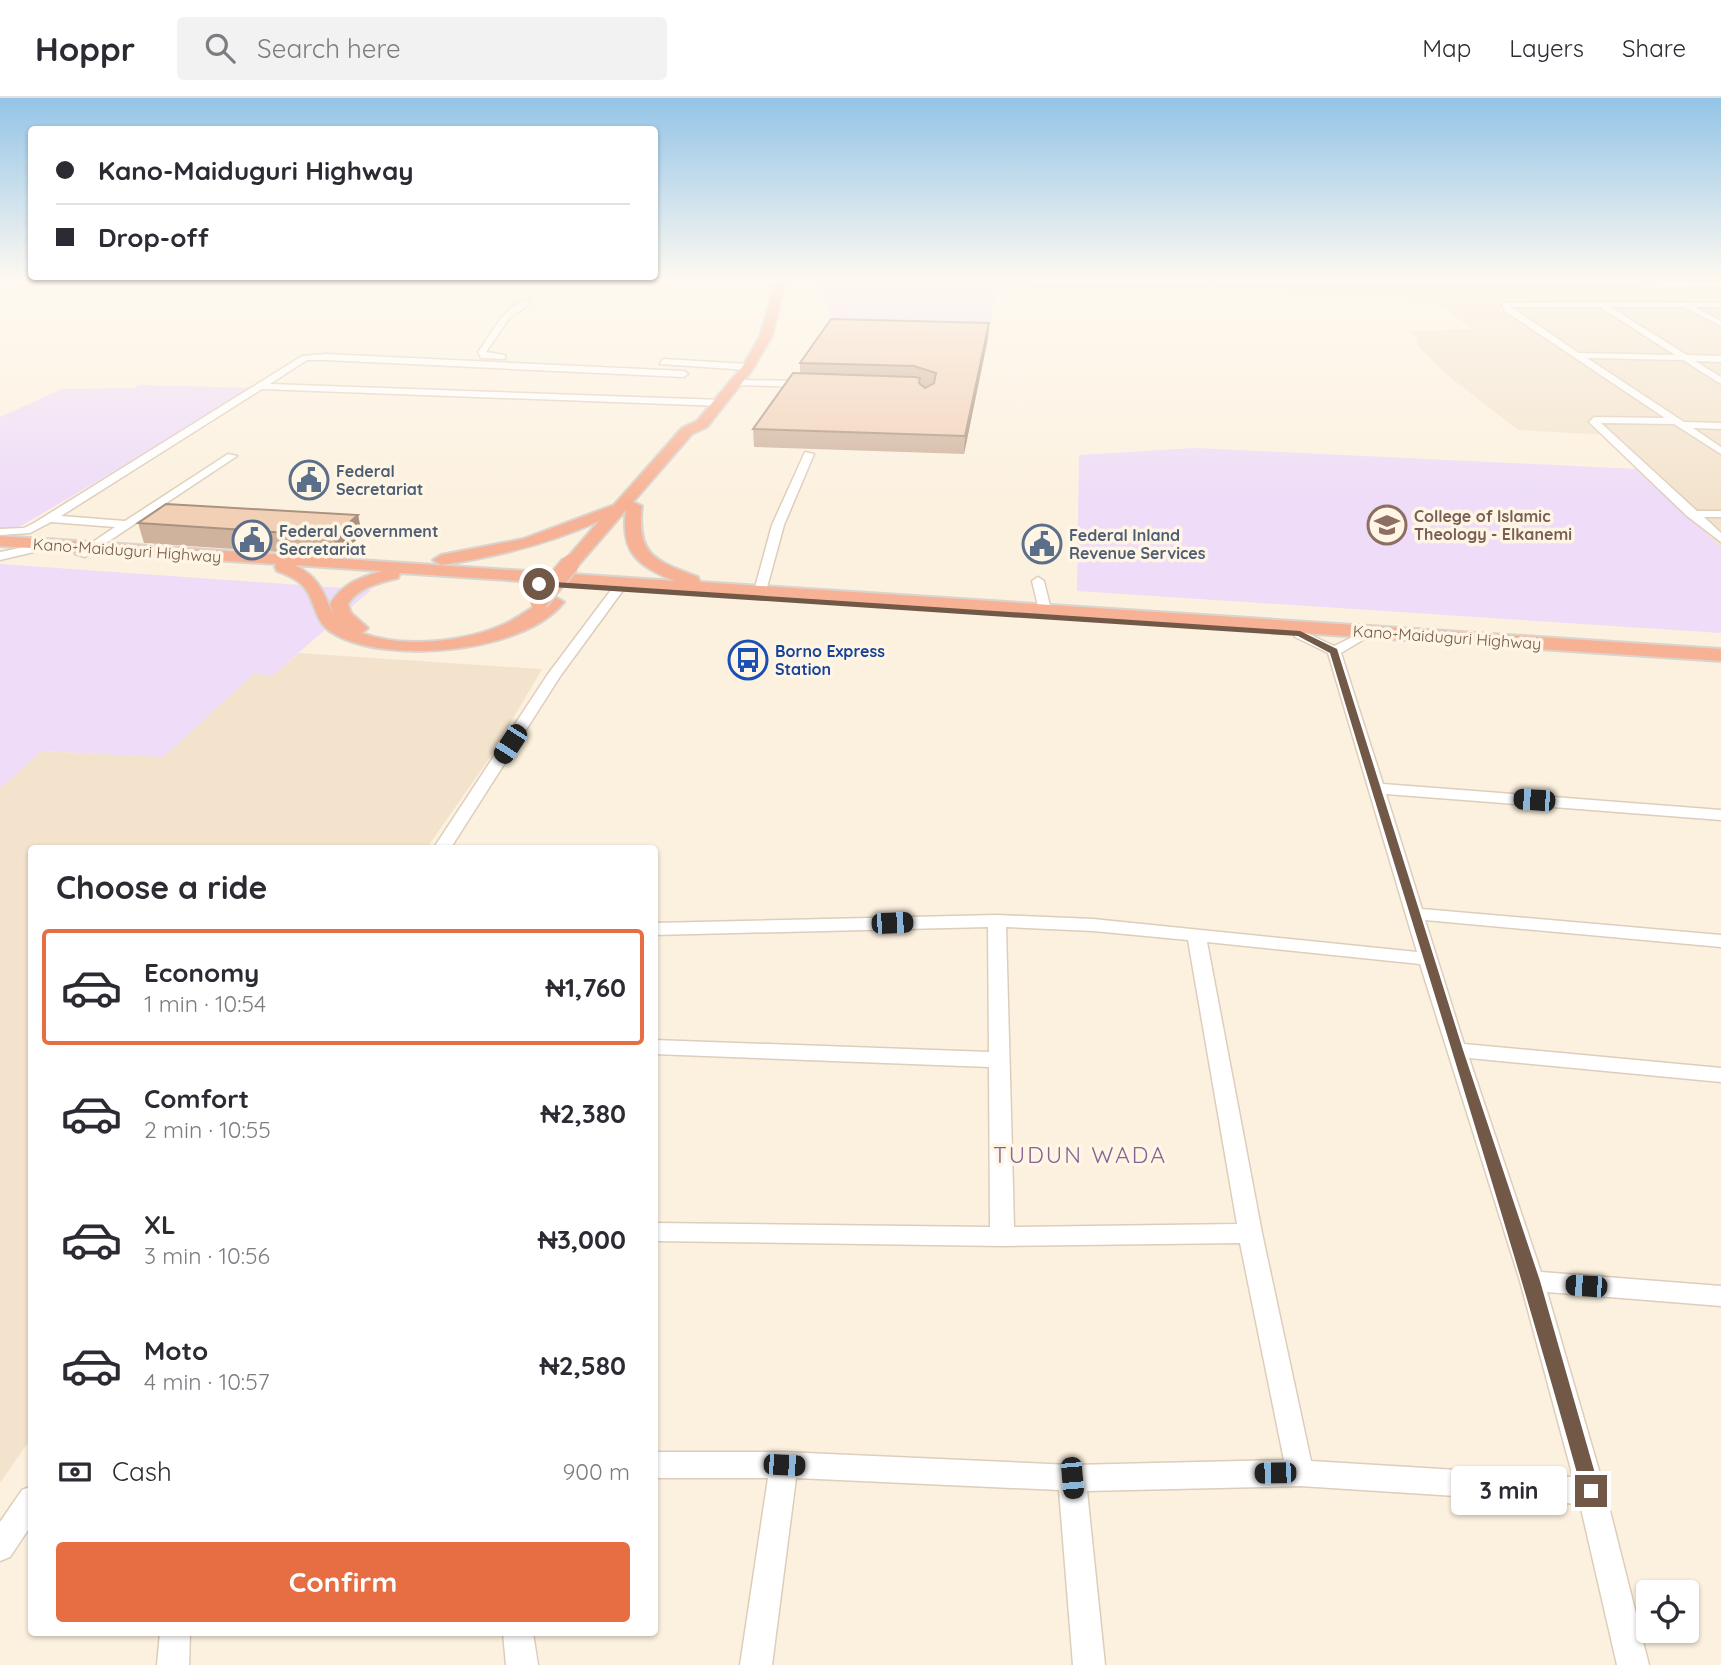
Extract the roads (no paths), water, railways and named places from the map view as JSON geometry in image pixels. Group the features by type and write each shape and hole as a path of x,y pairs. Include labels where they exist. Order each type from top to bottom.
{"highway":[{"path":"283,567 298,572 314,584 327,619 334,626 357,638 390,644 434,645 485,637 524,624 547,602 627,506 703,433 702,424 755,354"},
{"path":"547,602 502,624 451,636 395,636 364,630 347,621 339,604 346,592 387,570 526,545 627,506"},
{"path":"627,506 632,544 640,554 653,565 712,588"},
{"name":"Kano-Maiduguri Highway","path":"0,541 283,567 387,570 618,589 1721,662"},
{"name":"Kano-Maiduguri Highway","path":"0,548 86,550 712,588 1721,655"}],"street":[{"path":"483,354 605,365 720,403"},
{"path":"1679,354 1721,381"},
{"path":"1579,355 1721,359"},
{"path":"1579,355 1721,451"},
{"path":"0,532 26,531 305,358 605,365"},
{"path":"656,361 748,367"},
{"path":"263,386 579,396 677,387 695,363"},
{"path":"596,379 605,365"},
{"path":"736,383 825,384"},
{"path":"579,396 588,388"},
{"path":"1721,426 1592,420 1721,539"},
{"path":"760,591 778,524 808,454"},
{"path":"86,550 232,456"},
{"path":"1691,514 1721,514"},
{"path":"48,518 125,524"},
{"path":"0,556 30,550"},
{"path":"1038,582 1045,610"},
{"path":"444,845 555,674 618,589"},
{"path":"1300,634 1334,651 1456,1050 1532,1281 1591,1491 1633,1665"},
{"path":"1334,651 1359,638"},
{"path":"1374,788 1721,815"},
{"path":"1415,914 1721,941"},
{"path":"658,929 997,920 1196,935 1428,959"},
{"path":"997,920 1002,1237"},
{"path":"1196,935 1250,1233 1300,1472"},
{"path":"658,1047 1000,1060"},
{"path":"1456,1050 1721,1075"},
{"path":"658,1232 1002,1237 1250,1233"},
{"path":"1532,1281 1721,1296"},
{"path":"658,1465 784,1465 1072,1478 1300,1472 1591,1491"},
{"path":"756,1665 784,1465"},
{"path":"1072,1478 1089,1665"},
{"path":"0,1547 28,1505"},
{"path":"173,1665 175,1636"},
{"path":"518,1636 522,1665"}],"place":[{"name":"Federal Secretariat","path":"309,480"},
{"name":"College of Islamic Theology - Elkanemi","path":"1387,525"},
{"name":"Federal Government Secretariat","path":"252,540"},
{"name":"Federal Inland Revenue Services","path":"1042,544"},
{"name":"Borno Express Station","path":"748,660"}],"district":[{"name":"TUDUN WADA","path":"1080,1155"}]}
